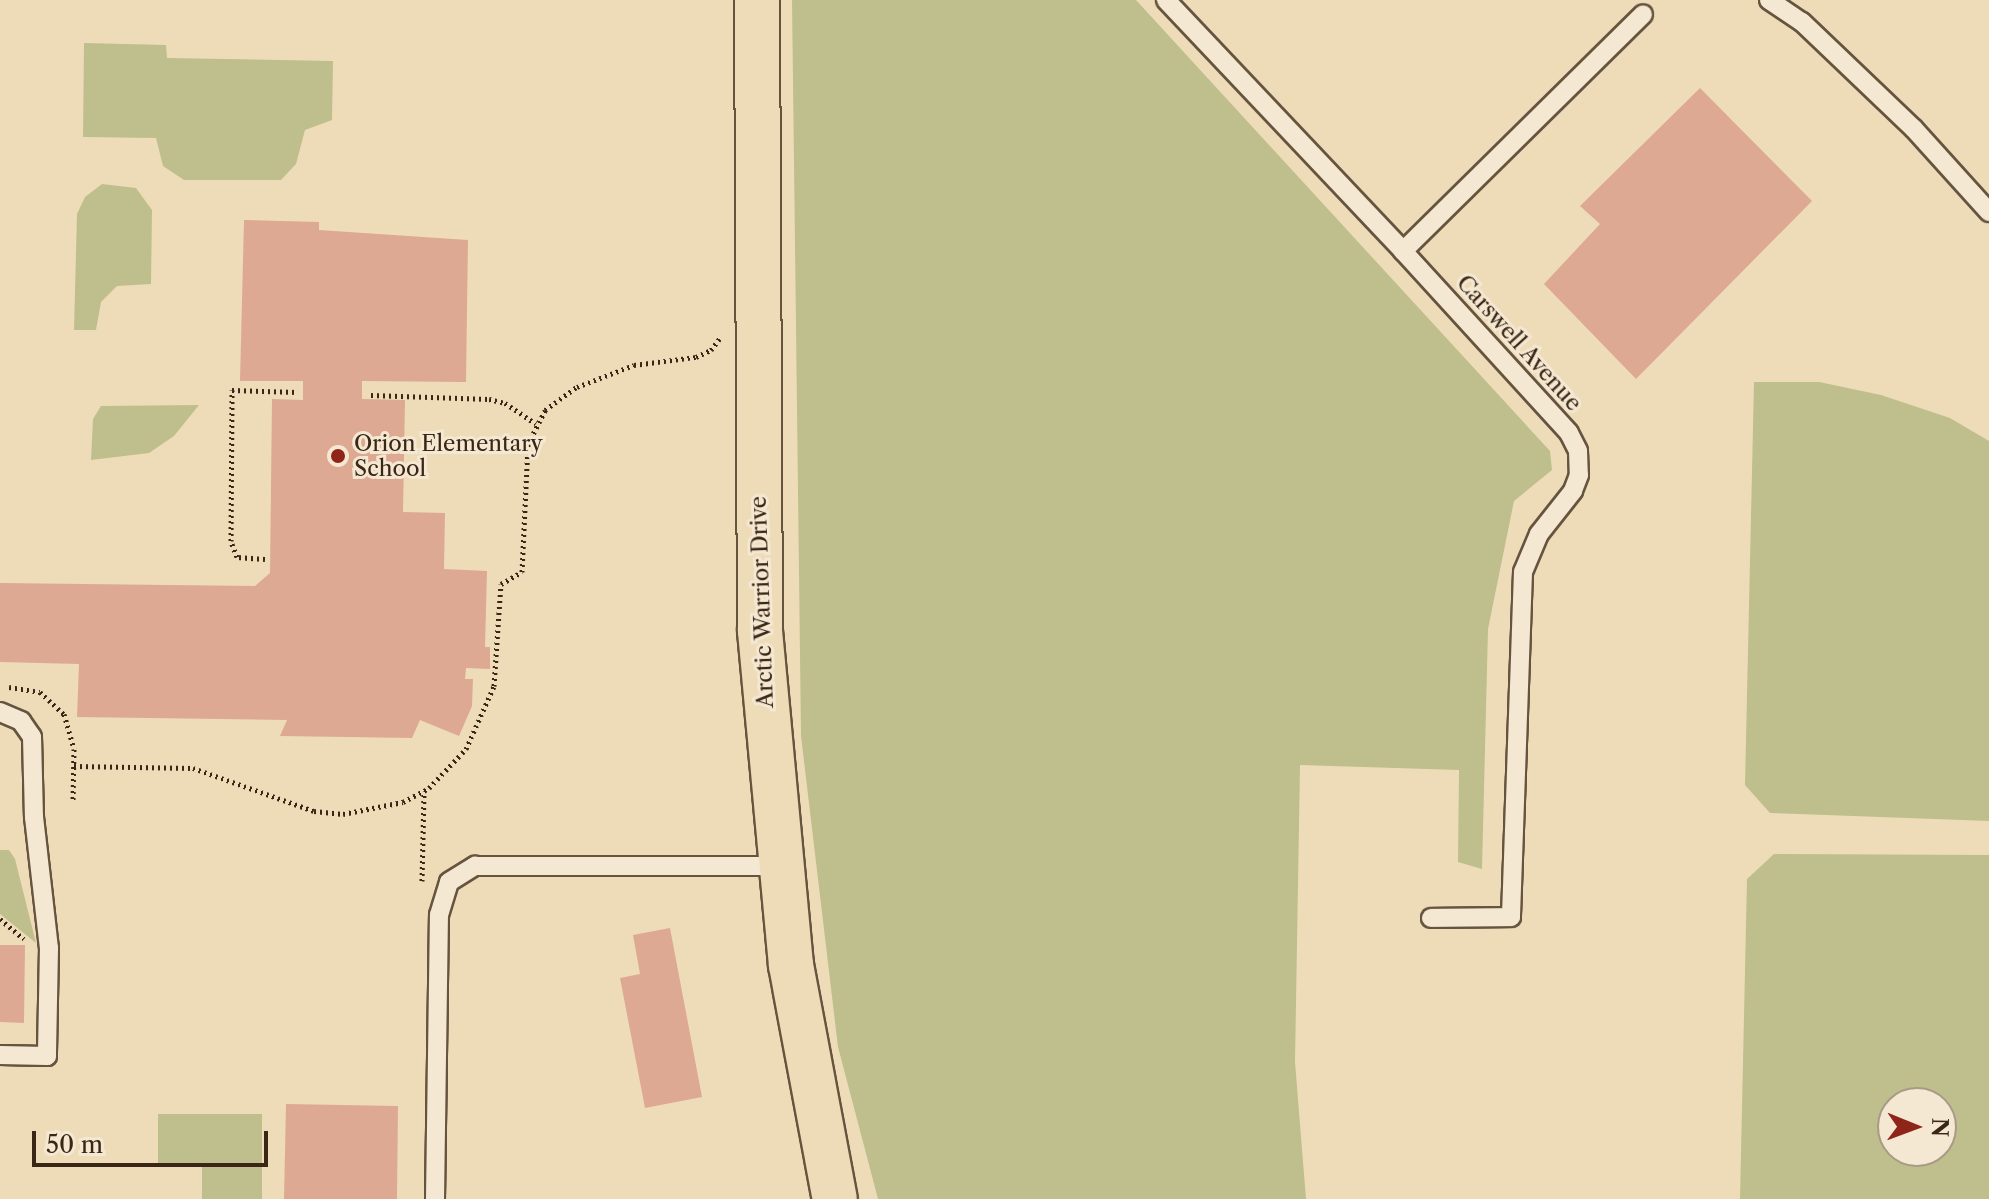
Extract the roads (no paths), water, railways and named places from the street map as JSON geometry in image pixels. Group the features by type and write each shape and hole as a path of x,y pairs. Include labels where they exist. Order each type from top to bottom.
{"main road":[{"name":"Arctic Warrior Drive","path":"757,0 758,562 779,866 807,1066 835,1199"}],"lane":[{"name":"Carswell Avenue","path":"1166,0 1403,251 1569,433 1579,475 1539,534 1523,572 1511,917 1431,918"},
{"path":"1769,0 1813,32 1989,212"},
{"path":"1403,251 1643,14"},
{"path":"0,712 21,721 32,737 34,817 49,948 47,1056 0,1055"},
{"path":"435,1199 439,915 449,882 475,866 779,866"}],"place":[{"name":"Orion Elementary School","path":"338,456"}]}
